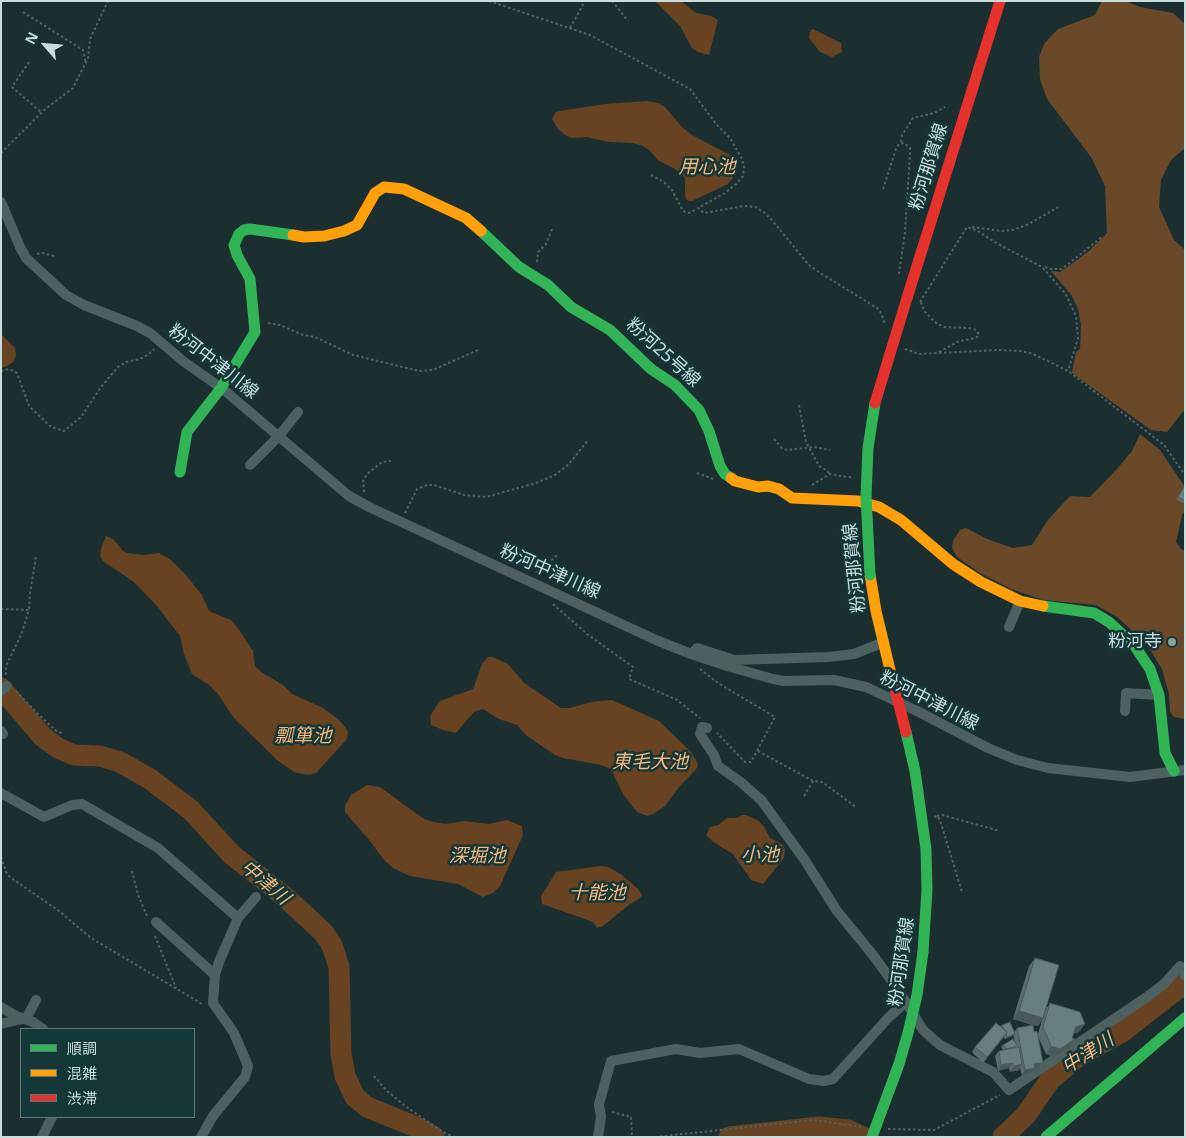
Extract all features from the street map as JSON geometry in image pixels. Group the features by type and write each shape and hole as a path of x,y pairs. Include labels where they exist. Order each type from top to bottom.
{"street":[{"name":"粉河那賀線","path":"869,1132 900,1064 908,1033 917,994 923,952 927,890 926,849 915,771 876,611 870,575 866,496 868,448 875,403 890,350 1000,1"},
{"name":"粉河25号線","path":"180,472 187,432 221,388 255,332 250,279 237,255 234,245 239,234 244,230 250,229 304,237 324,236 344,231 358,225 375,193 384,188 404,189 466,218 511,261 548,285 571,307 610,330 651,369 675,385 698,410 709,431 715,456 725,474 749,485 758,487 768,486 778,489 792,498 858,501 879,507 902,520 953,564 981,582 1020,601 1056,609 1087,611 1109,622 1124,634 1145,659 1159,695 1165,753 1180,770"},
{"name":"粉河中津川線","path":"1,202 26,256 38,270 66,295 84,306 137,326 161,342 183,361 221,388 278,437 283,438 349,496 369,507 656,640 727,666 784,681 834,680 866,687 988,748 1017,760 1048,768 1130,777 1180,770"},
{"path":"250,465 278,437 298,412"},
{"path":"1009,627 1020,601"},
{"path":"692,654 697,648 734,660 828,657 854,654 884,642"},
{"path":"1125,711 1126,693 1159,695"},
{"path":"707,728 702,728 700,734 714,755 718,766 742,782 762,801 804,859 837,911 873,955 923,1030 931,1038 993,1072 1009,1090 1164,984 1180,966 1185,975"},
{"path":"1,793 44,817 72,805 82,804 158,848 238,918"},
{"path":"201,1137 213,1116 245,1077 248,1066 234,1033 213,1003 215,975 222,954 238,918 256,897"},
{"path":"156,922 215,975"},
{"path":"1,1024 25,1019 36,1000"},
{"path":"598,1137 601,1117 599,1104 611,1061 676,1049 700,1053 739,1049 809,1079 824,1081 833,1079 888,1017 906,1002"},
{"path":"1,1007 41,1028"},
{"path":"1046,1137 1185,1018"},
{"path":"42,1137 52,1118"}],"path":[{"path":"1,153 62,95 74,88 86,65 91,37 108,1"},
{"path":"489,1 590,35 690,89 716,124 730,138 742,159 744,167 743,176 736,184 725,193 689,213 683,211 672,190 664,182 651,175"},
{"path":"508,7 509,1"},
{"path":"570,28 585,1"},
{"path":"612,1 628,21"},
{"path":"23,12 82,50 86,65"},
{"path":"29,62 12,87 42,113"},
{"path":"883,189 896,149 913,118 934,113 945,107"},
{"path":"901,143 908,145 910,154 905,232 898,281 908,294 920,302 924,311 936,323 944,327 974,329 979,334 970,339 959,341 938,353"},
{"path":"698,208 704,213 744,206 756,207 778,226 808,264 817,272 877,308 880,311 887,331"},
{"path":"967,227 1002,231 1013,230 1029,224 1058,207"},
{"path":"532,275 536,266 537,255 546,244 554,227"},
{"path":"920,302 967,227"},
{"path":"967,227 1051,269 1062,269 1102,236"},
{"path":"26,256 42,253 54,256"},
{"path":"1042,266 1065,293 1076,316 1078,338 1068,372"},
{"path":"254,326 265,324 280,325 303,335 315,337 353,355 419,371 433,370 478,350"},
{"path":"1,371 9,369 17,372 29,406 51,427 64,432 81,417 101,387 118,367 126,362 140,359 149,354 161,342"},
{"path":"904,348 920,354 998,350 1030,353 1068,372 1164,445 1185,475"},
{"path":"799,404 808,447 819,466 830,474 866,479"},
{"path":"774,439 782,448 787,450 808,447 830,450"},
{"path":"401,522 414,494 421,486 434,485 452,492 474,497 496,495 555,475 570,464 588,440"},
{"path":"369,507 364,495 364,480 372,468 382,462 391,461"},
{"path":"808,488 830,474"},
{"path":"532,582 540,568 558,554"},
{"path":"36,557 29,610 21,635 6,666 6,687 55,730 63,734"},
{"path":"547,599 586,634 633,667 629,679 677,700 704,721 707,724 707,728 725,740 745,762 752,762 776,718 718,683 701,670 693,661 692,654"},
{"path":"1,609 29,610"},
{"path":"758,751 814,780 822,782 856,807"},
{"path":"804,796 814,780"},
{"path":"922,818 942,815 1000,831"},
{"path":"937,816 940,820 962,892"},
{"path":"1,857 10,878 59,911 91,938 220,1015"},
{"path":"374,1076 405,1106 443,1132 454,1137"},
{"path":"882,1128 934,1130 1009,1090"},
{"path":"600,1109 630,1117 632,1137"},
{"path":"655,1137 814,1120 869,1132"}],"shaded area":[{"path":"1102,1 1125,1 1140,7 1173,13 1185,24 1185,148 1171,160 1161,180 1159,207 1174,240 1185,250 1185,409 1167,432 1151,430 1072,373 1076,352 1080,349 1081,325 1078,309 1072,296 1051,271 1060,272 1069,266 1090,250 1107,233 1105,186 1091,157 1047,99 1040,79 1039,57 1044,44 1058,29 1095,15"},
{"path":"1140,434 1160,450 1185,487 1185,511 1182,515 1176,542 1185,551 1185,719 1174,717 1170,712 1169,694 1162,669 1146,643 1117,617 1096,605 1044,600 1011,589 980,573 957,557 952,548 953,541 960,530 966,528 987,539 1013,548 1032,545 1048,520 1070,496 1090,497 1132,451"}],"water":[{"path":"655,1 681,1 696,13 711,16 718,20 709,55 692,48 680,26"},
{"path":"813,29 841,43 842,52 832,57 820,52 809,38"},
{"name":"用心池","path":"647,101 658,103 665,107 682,127 692,135 732,157 735,168 733,178 728,184 689,201 686,199 685,194 685,178 680,172 658,160 643,146 587,137 571,138 558,129 552,119 556,112 566,110 605,104"},
{"path":"1,334 15,348 16,356 13,362 1,368"},
{"name":"瓢箪池","path":"106,536 113,539 127,553 143,555 159,553 171,560 202,595 208,609 231,620 237,627 253,651 255,666 261,672 283,685 292,694 323,708 339,720 346,728 348,733 347,739 316,773 308,775 294,772 277,760 234,718 218,694 209,685 192,674 184,654 180,636 157,606 134,582 103,561 100,556"},
{"name":"東毛大池","path":"488,657 493,657 508,664 524,683 561,708 612,700 659,721 691,752 698,764 697,768 679,787 665,806 647,816 637,812 623,794 611,769 555,755 527,736 517,725 499,719 483,709 474,712 456,733 431,725 430,716 440,701 473,689 482,664"},
{"name":"深堀池","path":"367,785 380,787 424,819 434,822 446,824 464,821 489,824 507,820 522,826 523,835 500,886 493,893 483,897 458,884 410,876 393,868 384,860 345,812 345,806 351,795"},
{"name":"小池","path":"742,815 759,821 770,838 782,844 785,849 784,858 763,884 751,880 733,854 713,842 706,835 710,827 718,825 727,818 737,818"},
{"name":"十能池","path":"601,866 608,867 622,875 642,895 603,926 597,928 593,922 542,904 541,896 556,872"}],"building":[{"path":"1185,488 1185,501 1178,497"},
{"path":"1035,958 1059,965 1043,1018 1019,1011"},
{"path":"1050,1003 1080,1012 1085,1024 1076,1027 1072,1038 1075,1039 1060,1049 1051,1046 1043,1027"},
{"path":"1010,1022 1015,1034 1007,1037 1007,1032 1002,1025"},
{"path":"996,1023 1007,1032 987,1057 975,1047"},
{"path":"1033,1025 1034,1032 1037,1031 1043,1063 1034,1064 1035,1068 1025,1070 1017,1028"},
{"path":"1013,1039 1017,1045 1006,1049 1003,1045"},
{"path":"1019,1047 1022,1064 1014,1066 1013,1063 1001,1065 999,1051"}],"waterway":[{"name":"中津川","path":"1,688 43,737 58,748 74,755 100,756 120,762 150,779 191,810 231,854 284,896 323,932 332,945 339,967 341,1054 345,1076 355,1097 367,1107 416,1127 434,1137"},
{"name":"中津川","path":"1003,1137 1026,1115 1050,1080 1080,1055 1122,1032 1185,983"},
{"name":"中津川","path":"729,1137 819,1127 848,1130 863,1137"}],"traffic: fast":[{"path":"180,472 187,432 221,388 255,332 250,279 237,255 234,245 239,234 244,230 250,229 293,235"},
{"path":"481,231 519,267 548,285 571,307 610,330 651,369 675,385 699,410 709,431 720,466 725,474 731,478"},
{"path":"866,496 868,448 875,403"},
{"path":"866,496 870,575"},
{"path":"1043,606 1094,613 1109,622 1134,645 1150,669 1159,695 1165,753 1174,771"},
{"path":"906,732 915,771 926,849 927,890 923,952"},
{"path":"872,1137 899,1064 908,1033 917,995 923,952"},
{"path":"1046,1137 1185,1018"}],"traffic: slow":[{"path":"293,235 304,237 324,236 344,231 357,225 375,193 384,187 404,189 466,218 481,231"},
{"path":"731,478 735,481 758,487 768,486 779,489 792,498 858,501 879,507 901,520 953,564 981,582 1020,601 1043,606"},
{"path":"870,575 876,611 891,674"}],"traffic: jam":[{"path":"907,298 1000,1"},
{"path":"875,403 907,298"},
{"path":"891,674 906,732"}],"place":[{"name":"粉河寺","path":"1172,642"}]}
